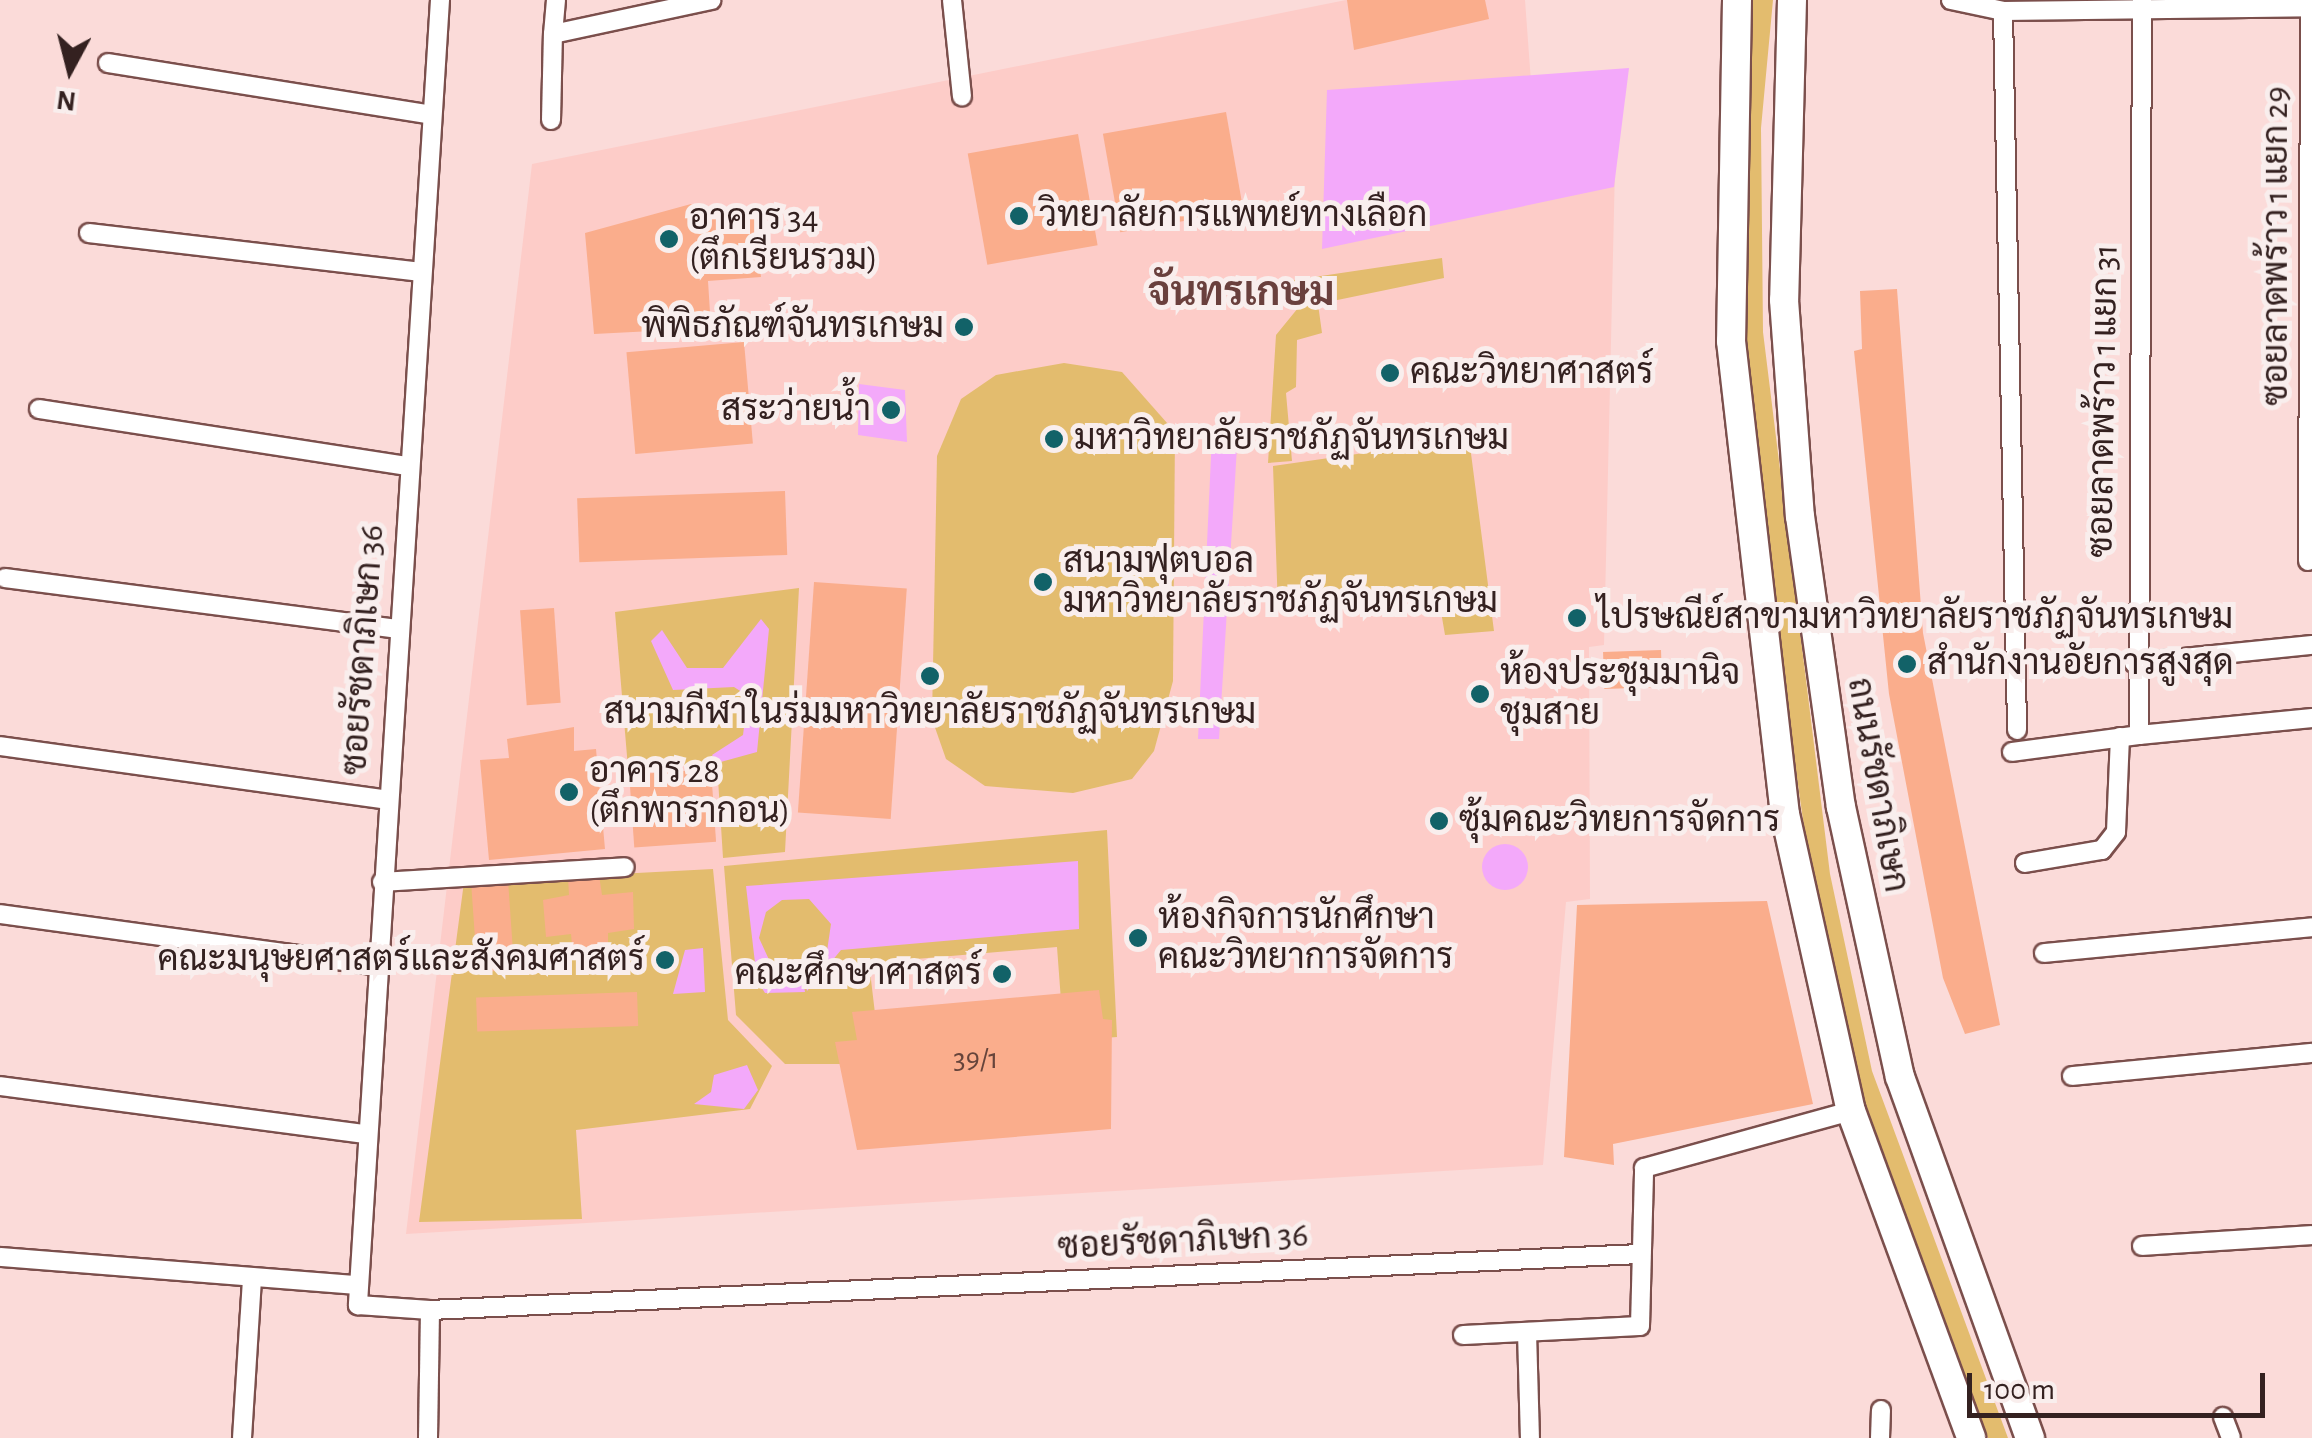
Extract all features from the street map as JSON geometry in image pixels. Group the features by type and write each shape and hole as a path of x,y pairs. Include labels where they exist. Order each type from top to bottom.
{"main road":[{"path":"1737,0 1727,203 1745,502 1785,814 1851,1112 1971,1438"},
{"name":"ถนนรัชดาภิเษก","path":"1792,0 1785,318 1802,536 1841,807 1900,1077 2030,1438"}],"street":[{"name":"ซอยรัชดาภิเษก 36","path":"440,0 419,272 358,1304 430,1310 1638,1254"},
{"path":"550,120 556,0"},
{"path":"553,34 711,0"},
{"path":"952,0 962,96"},
{"path":"1951,0 2003,11 2141,5 2311,8"},
{"name":"ซอยลาดพร้าว 1 แยก 31","path":"2024,863 2102,850 2116,832 2130,736 2141,5"},
{"name":"ซอยลาดพร้าว 1 แยก 29","path":"2308,562 2311,8"},
{"path":"2003,11 2016,730"},
{"path":"108,64 432,115"},
{"path":"88,234 419,272"},
{"path":"39,409 409,466"},
{"path":"5,578 398,629"},
{"path":"2134,664 2312,644"},
{"path":"2012,752 2312,718"},
{"path":"0,746 387,800"},
{"path":"382,882 625,867"},
{"path":"0,914 378,966"},
{"path":"2044,953 2312,926"},
{"path":"2072,1076 2312,1053"},
{"path":"0,1086 366,1134"},
{"path":"1463,1335 1640,1326 1642,1177 1651,1163 1851,1112"},
{"path":"2142,1246 2312,1235"},
{"path":"0,1258 358,1285"},
{"path":"242,1438 252,1278"},
{"path":"428,1438 430,1310"},
{"path":"1527,1332 1530,1438"},
{"path":"1880,1438 1881,1410"},
{"path":"2224,1417 2231,1438"}],"shaded area":[{"name":"มหาวิทยาลัยราชภัฏจันทรเกษม","path":"1346,0 1525,0 1531,82 1617,81 1604,645 1589,647 1590,899 1566,902 1543,1165 406,1234 532,164"},
{"path":"1751,0 1773,0 1761,128 1763,332 1830,874 1872,1071 2008,1438 1988,1438 1920,1282 1869,1136 1818,925 1753,469 1739,244"},
{"path":"1629,68 1614,187 1322,249 1327,90"},
{"path":"1442,258 1444,278 1318,304 1322,333 1297,340 1296,387 1286,393 1292,461 1268,463 1276,335 1298,308 1294,280"},
{"path":"1064,363 1122,372 1175,432 1173,681 1154,751 1132,779 1073,793 985,786 946,759 932,719 937,456 961,399 996,375"},
{"path":"859,384 905,390 907,442 858,435"},
{"path":"1238,431 1219,739 1198,739 1212,435"},
{"path":"1469,438 1494,631 1445,635 1438,594 1278,609 1273,466"},
{"path":"799,588 785,852 723,858 717,763 628,768 615,612"},
{"path":"761,619 769,629 757,752 717,763 712,755 743,735 748,696 734,687 673,690 651,641 662,630 687,668 723,668"},
{"path":"1107,830 1117,1037 1064,1041 1057,947 869,963 879,1047 847,1064 785,1064 736,1015 724,866"},
{"path":"1505,844 1521,851 1528,867 1521,883 1505,890 1489,883 1482,867 1489,851"},
{"path":"1078,861 1079,929 841,950 807,991 803,970 827,951 831,924 809,899 782,900 766,912 759,938 771,964 801,970 805,992 765,993 757,980 746,886"},
{"path":"713,869 728,1020 772,1066 750,1109 576,1130 582,1219 419,1222 464,882"},
{"path":"703,948 705,992 673,994 685,950"},
{"path":"747,1065 758,1090 744,1109 694,1104 711,1092 714,1075"}],"building":[{"path":"1347,0 1485,0 1489,19 1354,50"},
{"path":"1226,112 1243,210 1120,232 1103,134"},
{"path":"1078,134 1098,245 987,265 968,153"},
{"path":"691,204 702,215 754,209 761,277 708,281 711,328 594,334 585,233"},
{"name":"สำนักงานอัยการสูงสุด","path":"1897,289 1923,633 2000,1025 1965,1034 1943,978 1889,694 1854,351 1862,349 1860,291"},
{"path":"744,342 753,444 635,454 626,352"},
{"path":"785,491 787,555 579,562 577,498"},
{"path":"814,582 907,588 891,819 798,812"},
{"path":"554,608 561,703 527,705 520,610"},
{"path":"1661,650 1662,687 1604,689 1603,652"},
{"path":"574,727 574,751 596,749 605,849 489,860 480,760 509,758 507,739"},
{"path":"711,769 716,842 634,848 629,775"},
{"path":"599,875 602,895 633,892 634,929 608,933 608,954 573,956 571,934 546,937 543,900 569,895 568,877"},
{"path":"508,880 514,970 477,972 471,883"},
{"path":"1767,901 1813,1104 1613,1144 1614,1165 1564,1157 1577,905"},
{"path":"1099,990 1103,1019 1112,1020 1111,1129 857,1150 835,1042 857,1040 852,1012"},
{"path":"637,992 638,1026 477,1032 476,998"}],"place":[{"name":"วิทยาลัยการแพทย์ทางเลือก","path":"1019,216"},
{"name":"อาคาร 34 (ตึกเรียนรวม)","path":"669,239"},
{"name":"พิพิธภัณฑ์จันทรเกษม","path":"964,327"},
{"name":"คณะวิทยาศาสตร์","path":"1390,373"},
{"name":"สระว่ายน้ำ","path":"891,410"},
{"name":"มหาวิทยาลัยราชภัฏจันทรเกษม","path":"1054,439"},
{"name":"สนามฟุตบอล มหาวิทยาลัยราชภัฏจันทรเกษม","path":"1043,582"},
{"name":"ไปรษณีย์สาขามหาวิทยาลัยราชภัฏจันทรเกษม","path":"1577,618"},
{"name":"สำนักงานอัยการสูงสุด","path":"1907,664"},
{"name":"สนามกีฬาในร่มมหาวิทยาลัยราชภัฏจันทรเกษม","path":"930,676"},
{"name":"ห้องประชุมมานิจ ชุมสาย","path":"1480,694"},
{"name":"อาคาร 28 (ตึกพารากอน)","path":"569,792"},
{"name":"ซุ้มคณะวิทยการจัดการ","path":"1439,821"},
{"name":"ห้องกิจการนักศึกษา คณะวิทยาการจัดการ","path":"1138,938"},
{"name":"คณะมนุษยศาสตร์และสังคมศาสตร์","path":"665,960"},
{"name":"คณะศึกษาศาสตร์","path":"1002,974"}],"district":[{"name":"จันทรเกษม","path":"1241,293"}]}
